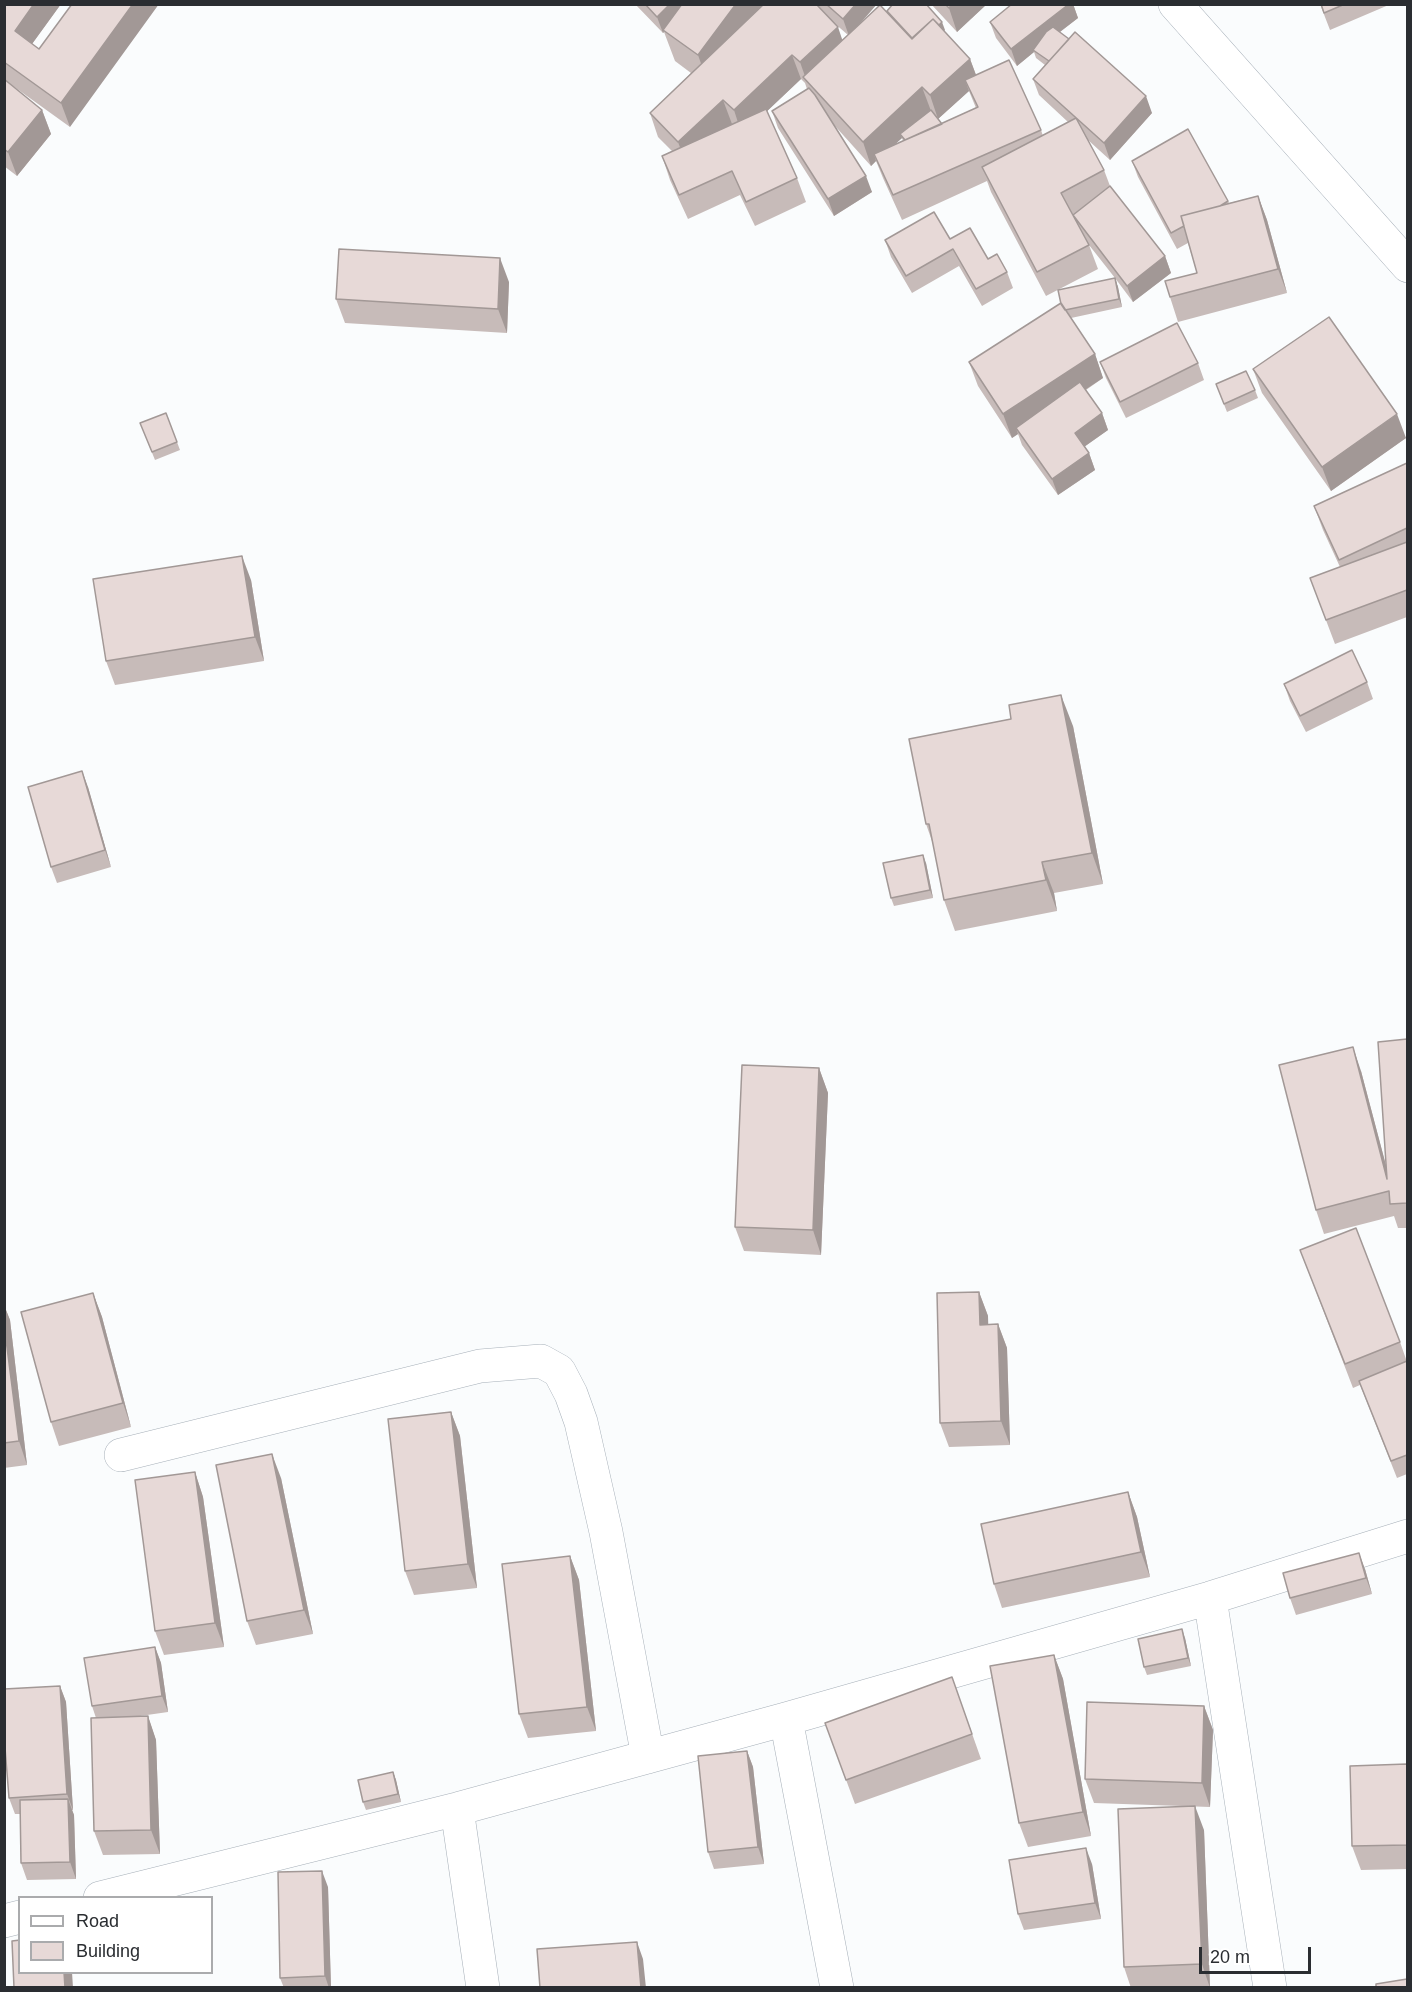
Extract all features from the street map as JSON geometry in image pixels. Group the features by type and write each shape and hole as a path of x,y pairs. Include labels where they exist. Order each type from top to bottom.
{"street":[{"path":"1175,4 1407,266"},
{"path":"121,1455 480,1366 541,1361 559,1371 571,1394 581,1422 606,1532 648,1757"},
{"path":"108,1896 457,1809 786,1719 1210,1598 1407,1536"},
{"path":"1210,1598 1270,1988"},
{"path":"786,1719 837,1988"},
{"path":"457,1809 483,1988"}],"building":[{"path":"4,4 34,4 15,31 39,49 72,4 133,4 61,103 4,62"},
{"path":"645,4 670,4 657,17"},
{"path":"682,4 736,4 698,55 663,30"},
{"path":"764,4 816,4 838,27 800,62 792,55 734,110 723,100 678,142 650,113"},
{"path":"826,4 856,4 843,19"},
{"path":"893,4 926,4 942,22 939,25 933,19 912,38 887,11"},
{"path":"1012,4 1069,4 1011,49 990,22"},
{"path":"1321,4 1345,4 1324,13"},
{"path":"880,5 912,39 933,19 970,59 930,95 922,87 863,142 803,77"},
{"path":"1053,27 1069,39 1049,61 1033,50 1046,32"},
{"path":"1075,32 1146,96 1104,143 1033,79"},
{"path":"1009,60 1041,130 893,195 874,154 978,107 965,80"},
{"path":"4,79 42,110 8,152 4,149"},
{"path":"809,88 866,176 828,199 772,111"},
{"path":"766,109 797,178 746,202 732,171 679,195 662,156"},
{"path":"931,110 942,124 905,140 900,134"},
{"path":"1076,118 1104,170 1061,193 1089,245 1037,272 982,167"},
{"path":"1188,129 1228,201 1220,206 1181,216 1184,226 1171,233 1132,161"},
{"path":"1110,186 1165,256 1127,286 1073,215"},
{"path":"1258,196 1278,269 1170,297 1165,281 1197,273 1181,216"},
{"path":"934,212 950,239 970,228 988,259 997,254 1007,272 976,289 953,249 906,276 885,240"},
{"path":"339,249 500,258 498,309 336,299"},
{"path":"1115,278 1119,299 1065,310 1061,304 1058,290"},
{"path":"1061,303 1095,354 1003,414 969,362"},
{"path":"1329,317 1397,414 1322,467 1253,369"},
{"path":"1177,323 1198,363 1120,402 1100,362"},
{"path":"1246,371 1255,390 1224,404 1216,384"},
{"path":"1080,382 1102,413 1075,433 1089,453 1052,479 1016,428"},
{"path":"166,413 177,442 152,452 140,423"},
{"path":"1407,463 1407,528 1339,560 1314,506"},
{"path":"1407,542 1407,590 1326,620 1310,578"},
{"path":"242,556 255,637 106,661 93,579"},
{"path":"1352,650 1367,682 1300,716 1284,684"},
{"path":"1061,695 1092,853 1042,862 1046,880 944,900 909,739 1011,719 1009,705"},
{"path":"82,771 105,850 51,867 28,787"},
{"path":"923,855 930,890 891,898 883,863"},
{"path":"1407,1039 1407,1203 1390,1204 1389,1191 1316,1210 1279,1065 1353,1047 1387,1179 1378,1042"},
{"path":"742,1065 819,1068 813,1230 735,1227"},
{"path":"1356,1228 1400,1342 1345,1364 1300,1250"},
{"path":"979,1292 980,1325 998,1324 1001,1421 940,1423 937,1293"},
{"path":"93,1293 123,1403 51,1422 21,1312"},
{"path":"4,1324 19,1441 4,1443"},
{"path":"1407,1361 1407,1455 1391,1461 1359,1381"},
{"path":"451,1412 468,1564 405,1571 388,1419"},
{"path":"272,1454 304,1610 247,1621 216,1465"},
{"path":"195,1472 215,1623 155,1631 135,1480"},
{"path":"1128,1492 1141,1552 994,1584 981,1524"},
{"path":"1359,1553 1366,1578 1290,1598 1283,1573"},
{"path":"570,1556 587,1707 519,1714 502,1564"},
{"path":"1182,1629 1188,1658 1144,1667 1138,1639"},
{"path":"155,1647 162,1696 92,1706 84,1658"},
{"path":"1054,1655 1083,1812 1019,1823 990,1666"},
{"path":"952,1677 972,1734 846,1780 825,1723"},
{"path":"60,1686 67,1794 9,1798 4,1735 4,1689"},
{"path":"1087,1702 1204,1706 1202,1783 1085,1779"},
{"path":"148,1716 151,1830 94,1831 91,1718"},
{"path":"747,1751 758,1847 708,1852 698,1756"},
{"path":"1407,1764 1407,1845 1352,1846 1350,1766"},
{"path":"393,1772 398,1794 363,1802 358,1780"},
{"path":"68,1799 70,1862 21,1863 20,1800"},
{"path":"1195,1806 1202,1964 1124,1967 1118,1809"},
{"path":"1086,1848 1095,1903 1018,1914 1009,1860"},
{"path":"322,1871 325,1976 280,1978 278,1872"},
{"path":"18,1940 18,1974 64,1974 65,1988 14,1988 12,1941"},
{"path":"637,1942 641,1988 540,1988 537,1949"},
{"path":"1407,1979 1407,1988 1376,1988 1376,1984"}]}
